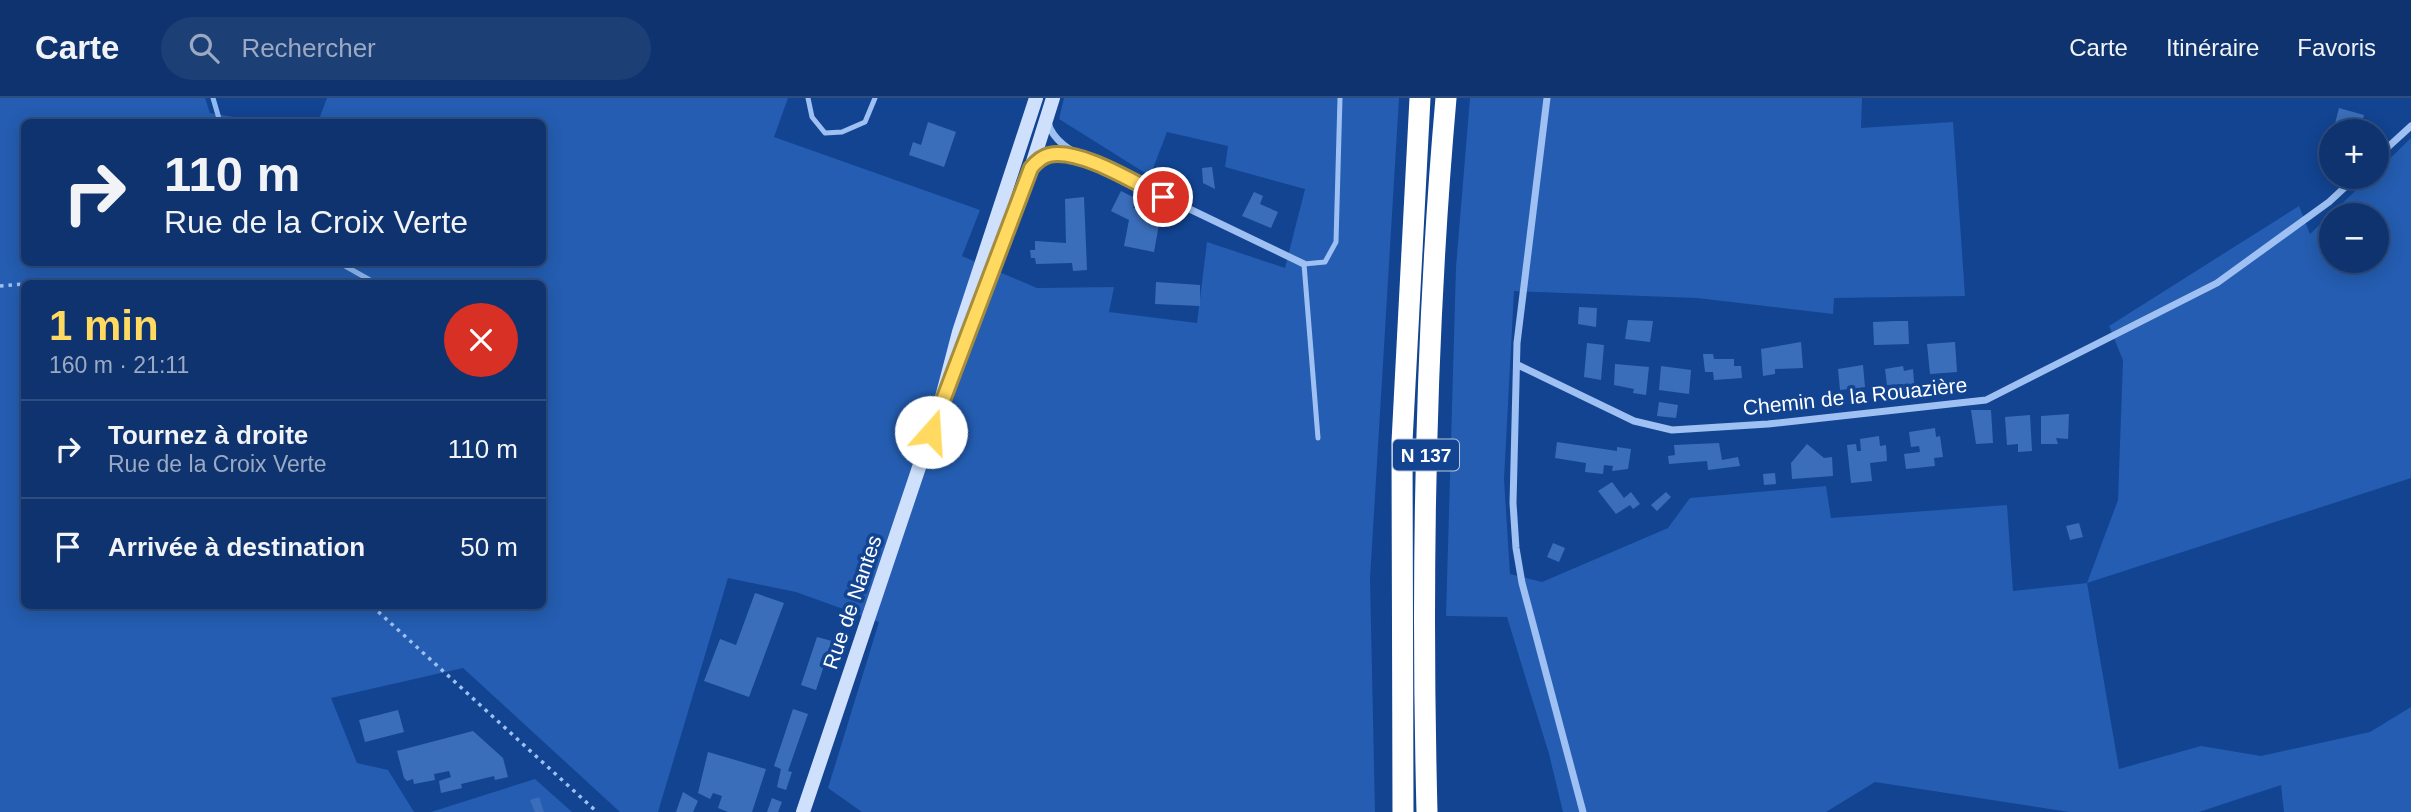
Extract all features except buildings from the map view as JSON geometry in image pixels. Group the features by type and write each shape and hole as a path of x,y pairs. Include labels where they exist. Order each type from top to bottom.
{"highway":[{"name":"N 137","path":"1403,812 1402,456 1420,98"},
{"name":"N 137","path":"1427,812 1426,472 1432,287 1446,98"}],"main road":[{"name":"Rue de Nantes","path":"803,812 940,405 959,332 1035,98"},
{"name":"Rue de Nantes","path":"940,405 969,337 1031,168 1049,103"},
{"path":"1015,162 1037,139"}],"street":[{"path":"1547,98 1518,329 1513,503 1516,548 1583,812"},
{"path":"1049,103 1052,134 1064,145 1096,164 1304,264"},
{"path":"2389,146 2411,126"},
{"path":"1037,139 1059,155 1096,164"},
{"path":"1037,139 1064,145"},
{"path":"1031,168 1041,158 1059,155"},
{"name":"Chemin de la Rouazière","path":"1518,365 1634,421 1672,430 1768,424 1986,400 2217,284 2343,189"}],"lane":[{"path":"808,98 812,117 825,133 842,132 865,122 875,98"},
{"path":"1318,438 1304,264 1325,262 1336,242 1340,98"}],"path":[{"path":"0,286 21,284"},
{"path":"375,609 597,812"}],"shaded area":[{"path":"0,98 205,98 210,113 246,119 21,119 21,266 546,266 546,119 319,119 327,98 788,98 774,137 980,210 962,256 1037,288 1114,287 1109,312 1197,323 1207,242 1285,268 1305,189 1225,167 1228,146 1167,132 1150,176 1059,119 1064,98 1399,98 1370,579 1375,812 862,812 828,788 879,622 796,592 728,578 658,812 620,812 463,668 331,698 357,763 388,770 414,812 0,812"},
{"path":"1470,98 1862,98 1861,128 1953,122 1965,296 1834,298 1833,314 1697,298 1514,291 1504,479 1510,574 1542,582 1668,528 1690,498 1826,486 1831,518 2007,505 2013,591 2087,583 2119,769 2201,746 2261,756 2370,732 2411,707 2411,812 2284,812 2281,785 2199,812 2069,812 1875,782 1826,812 1563,812 1549,754 1507,617 1446,616 1456,267"},
{"path":"2411,138 2411,478 2087,583 2118,500 2123,360 2109,326 2299,206 2310,234 2319,225 2319,273 2389,273 2389,203 2343,203 2357,189 2389,189 2389,159"},
{"path":"535,779 572,812 431,812"}],"waterway":[{"path":"213,98 219,119"},
{"path":"345,266 370,280"}],"route":[{"path":"931,432 1031,168 1037,161 1045,156 1059,155 1096,164 1163,197"}]}
